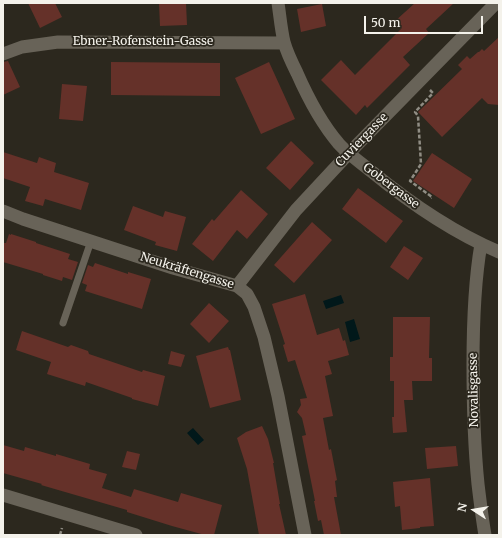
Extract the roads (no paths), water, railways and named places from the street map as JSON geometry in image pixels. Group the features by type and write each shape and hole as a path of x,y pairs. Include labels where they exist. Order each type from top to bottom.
{"street":[{"name":"Gobergasse","path":"278,3 284,43 294,67 316,110 339,145 394,190 439,221 499,252"},
{"name":"Cuviergasse","path":"237,286 296,210 496,3"},
{"name":"Ebner-Rofenstein-Gasse","path":"3,54 22,47 58,42 284,43"},
{"name":"Neukräftengasse","path":"3,211 22,219 91,240 173,268 237,286 247,294 254,307 264,337 305,535"},
{"name":"Novalisgasse","path":"481,244 477,269 473,330 473,392 478,484 485,535"},
{"path":"3,495 136,535"}],"lane":[{"path":"63,323 91,240"}],"water":[{"path":"341,295 344,303 326,309 323,301"},
{"path":"354,319 360,339 350,342 345,322"},
{"path":"193,428 204,440 198,445 187,433"}]}
